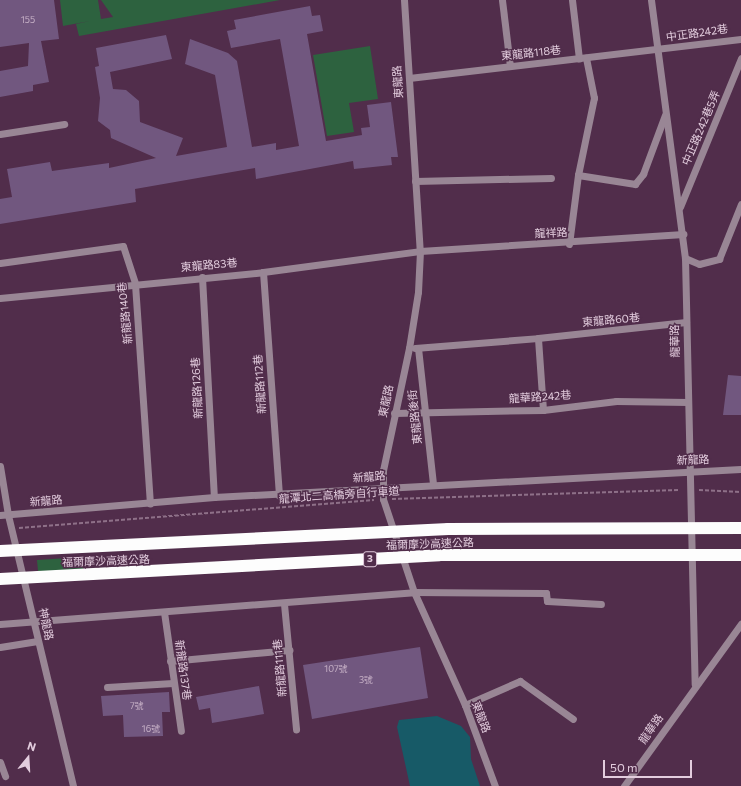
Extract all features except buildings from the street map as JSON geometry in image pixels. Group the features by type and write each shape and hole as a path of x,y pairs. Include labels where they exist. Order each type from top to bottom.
{"highway":[{"name":"福爾摩沙高速公路","path":"0,551 448,529 741,528"},
{"name":"福爾摩沙高速公路","path":"0,579 439,555 741,555"}],"street":[{"name":"東龍路","path":"404,0 420,251 418,292 409,348 383,470 383,499 414,592 465,705 495,786"},
{"path":"502,0 510,66"},
{"path":"569,244 578,175 594,98 582,58 572,0"},
{"name":"龍華路","path":"651,0 656,50 680,207 685,258 695,684"},
{"name":"中正路242巷","path":"656,50 741,38"},
{"name":"東龍路118巷","path":"409,78 656,50"},
{"name":"中正路242巷5弄","path":"680,207 741,58"},
{"path":"578,175 635,184 643,174 665,114"},
{"path":"0,134 64,124"},
{"path":"415,181 551,178"},
{"path":"685,258 699,264 719,259 741,204"},
{"name":"龍祥路","path":"420,251 569,244 683,234"},
{"name":"新龍路140巷","path":"0,263 123,246 135,284 150,503"},
{"name":"東龍路83巷","path":"0,298 263,272 420,251"},
{"name":"新龍路112巷","path":"263,272 279,495"},
{"name":"新龍路126巷","path":"202,277 214,497"},
{"name":"東龍路60巷","path":"409,348 538,338 686,322"},
{"path":"538,338 543,410"},
{"name":"東龍路後街","path":"418,348 433,484"},
{"name":"龍華路242巷","path":"394,413 543,410 616,401 688,402"},
{"name":"神龍路","path":"0,466 4,515 11,528 73,786"},
{"name":"新龍路","path":"4,515 214,497 279,495 433,484 741,469"},
{"path":"0,624 284,604 414,592 546,594 547,601 601,604"},
{"name":"新龍路111巷","path":"284,604 296,729"},
{"name":"新龍路137巷","path":"164,612 181,732"},
{"name":"龍華路","path":"624,786 695,684 741,624"},
{"path":"0,647 38,641"},
{"path":"170,661 289,650"},
{"path":"465,705 520,681 572,719"},
{"path":"107,687 173,683"},
{"path":"0,762 4,776"}],"path":[{"name":"龍潭北二高橋旁自行車道","path":"11,528 383,499 679,490"},
{"path":"699,490 741,492"}],"shaded area":[{"path":"60,0 98,0 101,19 113,17 101,0 280,0 79,36 76,24 90,21 63,26"},
{"path":"370,46 378,99 349,103 354,132 327,136 313,55"},
{"path":"82,557 84,579 39,582 37,560"},
{"path":"437,716 461,726 470,737 471,759 480,786 410,786 397,727 399,720"}]}
